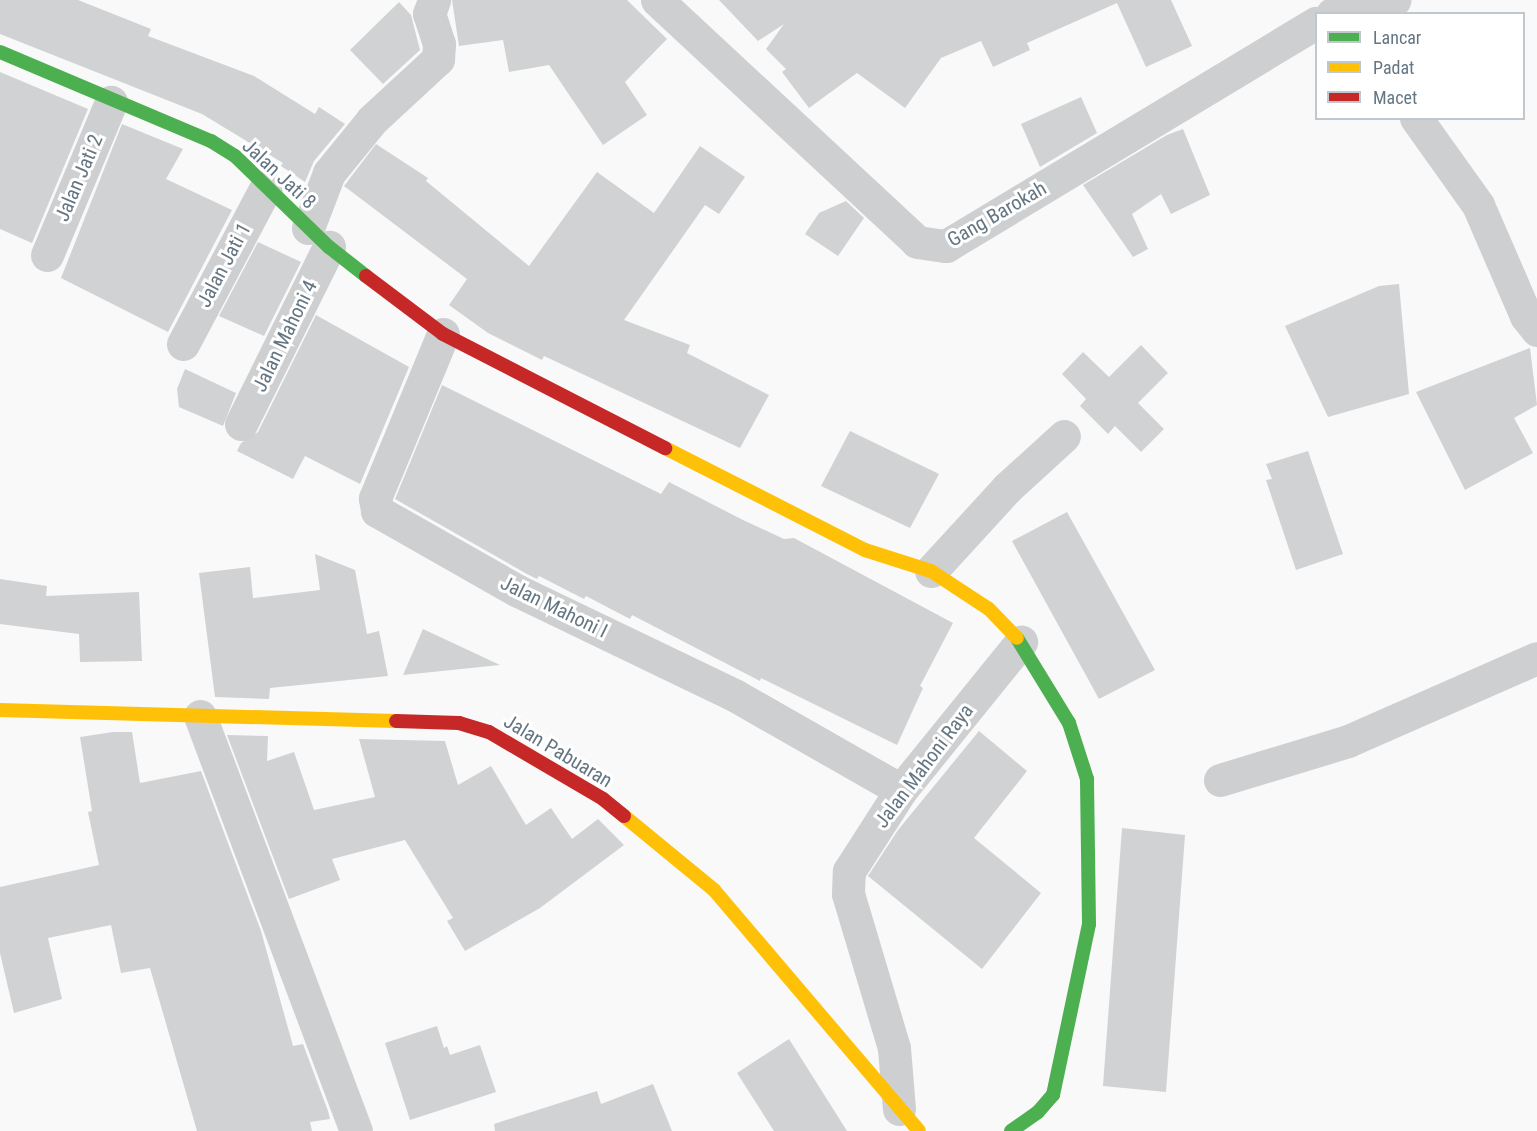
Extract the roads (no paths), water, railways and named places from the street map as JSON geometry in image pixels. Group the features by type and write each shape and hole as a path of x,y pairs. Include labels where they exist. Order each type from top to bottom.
{"street":[{"name":"Jalan Mahoni 4","path":"241,424 318,238 329,173 372,120 438,59 439,44 429,14 434,0"},
{"name":"Gang Barokah","path":"657,0 917,242 946,246 1315,23"},
{"path":"1333,12 1394,0"},
{"name":"Jalan Jati 8","path":"0,52 111,102 169,121 211,141 235,156 318,238 443,334 865,550 931,571 989,609 1021,642 1069,723 1087,779 1089,924 1053,1095 1038,1113 1011,1131"},
{"name":"Jalan Jati 2","path":"47,255 111,102"},
{"path":"1417,120 1478,205 1526,316 1537,330"},
{"name":"Jalan Jati 1","path":"183,344 266,187"},
{"name":"Jalan Mahoni I","path":"443,334 375,498 381,514 518,591 736,696 901,790"},
{"path":"931,571 1007,488 1064,436"},
{"name":"Jalan Mahoni Raya","path":"909,1120 894,1048 847,882 849,871 901,790 1021,642"},
{"path":"1220,780 1348,741 1537,658"},
{"name":"Jalan Pabuaran","path":"0,710 459,723 489,732 524,750 603,799 714,891 909,1120"},
{"path":"200,716 356,1131"}]}
